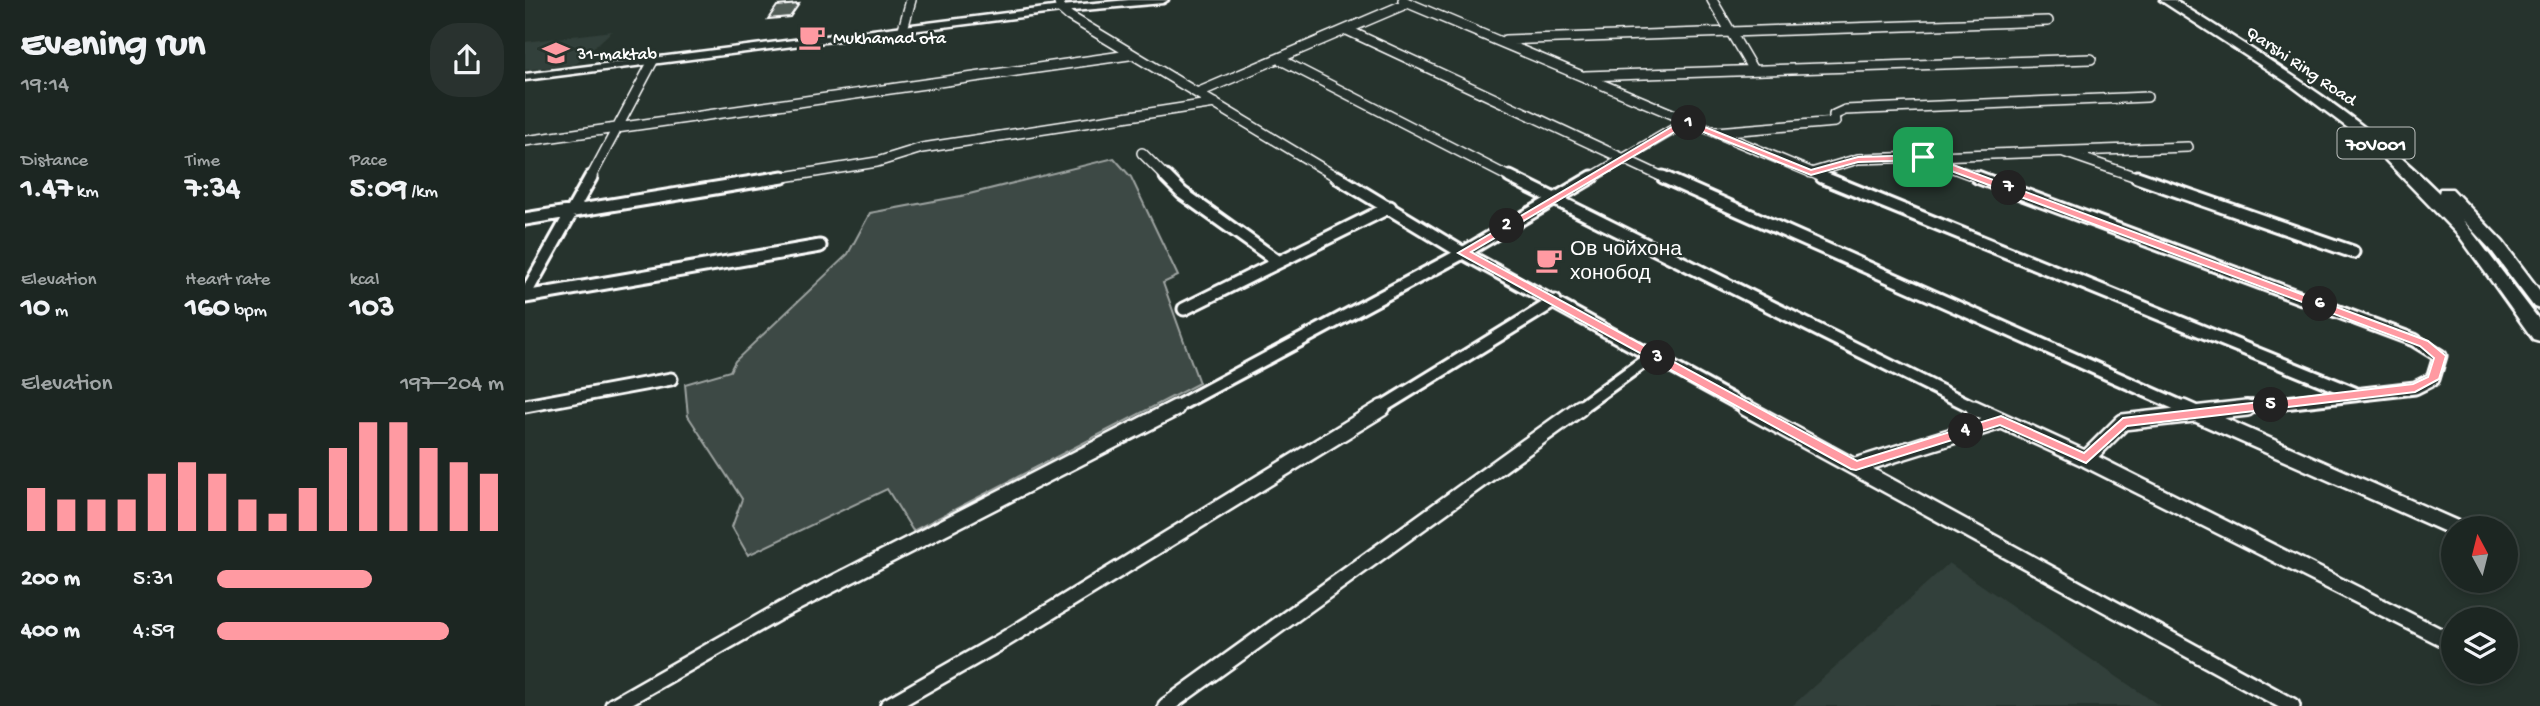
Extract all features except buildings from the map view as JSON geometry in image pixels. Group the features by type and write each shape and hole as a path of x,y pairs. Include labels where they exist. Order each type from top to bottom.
{"highway":[{"name":"Qarshi Ring Road","path":"2166,0 2312,92 2402,165 2475,242 2540,335"},
{"name":"Qarshi Ring Road","path":"2182,0 2317,85 2423,169 2497,246 2540,303"}],"main road":[{"path":"525,77 903,29 1059,4 1163,0"}],"street":[{"path":"903,29 911,0"},
{"path":"1712,0 1753,70"},
{"path":"1197,93 1347,30 1406,1 1685,122 2357,395"},
{"path":"1059,4 1129,55 1215,103 1464,253 2292,706"},
{"path":"1501,40 2048,21"},
{"path":"1347,30 1624,160 1923,290 2441,522"},
{"path":"525,141 1129,55"},
{"path":"1279,59 1552,200 2001,421 2086,459 2441,637"},
{"path":"1582,76 2091,59"},
{"path":"525,296 619,128 653,61"},
{"path":"1712,132 1835,122 1835,115 1845,110 2147,97"},
{"path":"525,219 877,162 922,148 1215,103"},
{"path":"613,706 782,610 1173,409 1464,253 1685,122"},
{"path":"1811,173 1858,159 2188,148"},
{"path":"2064,152 2353,252"},
{"path":"1142,153 1182,193 1279,262"},
{"path":"1923,157 2414,340 2440,356 2433,379 2415,388 2123,422 2086,459"},
{"path":"1184,309 1390,207"},
{"path":"525,296 820,246"},
{"path":"888,706 1043,616 1555,302"},
{"path":"1166,706 1653,355"},
{"path":"525,406 671,379"},
{"path":"1856,466 2001,421"}],"shaded area":[{"name":"31-maktab","path":"612,31 576,64 525,70 525,42"},
{"path":"1114,158 1131,177 1178,276 1163,283 1199,383 913,531 887,489 748,555 732,527 742,499 688,416 685,384 730,371 735,361 848,254 870,213 961,196"},
{"path":"1949,563 2160,706 1792,706"}],"place":[{"name":"Mukhamad ota","path":"812,37"},
{"name":"31-maktab","path":"556,53"},
{"name":"Ов чойхона хонобод","path":"1549,260"}],"route":[{"path":"1685,122 1811,173 1858,159 1923,157 2424,344 2440,356 2433,379 2415,388 2123,422 2086,459 2001,421 1856,466 1464,253 1685,122"}]}
